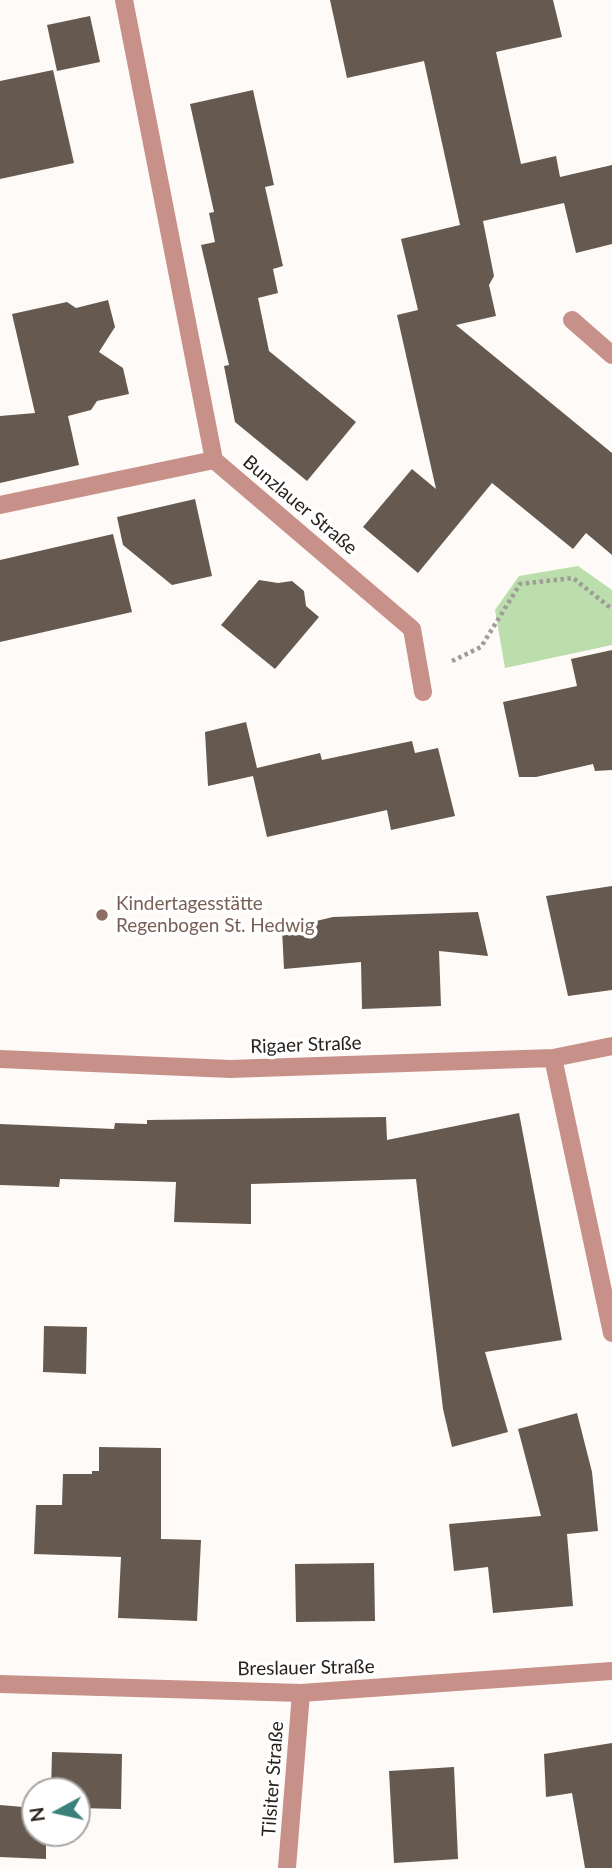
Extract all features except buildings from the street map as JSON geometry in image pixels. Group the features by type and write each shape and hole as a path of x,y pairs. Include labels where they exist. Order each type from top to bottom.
{"street":[{"path":"124,0 214,460"},
{"path":"572,320 612,355"},
{"name":"Bunzlauer Straße","path":"0,505 214,460 412,629 422,685"},
{"name":"Rigaer Straße","path":"0,1059 230,1069 553,1058 612,1046"},
{"path":"553,1058 612,1333"},
{"name":"Breslauer Straße","path":"0,1684 301,1693 612,1671"},
{"name":"Tilsiter Straße","path":"288,1868 301,1693"}],"path":[{"path":"422,685 481,647 520,584 573,578 612,609"}],"green space":[{"path":"578,566 612,590 612,645 505,668 495,610 519,576"}],"place":[{"name":"Kindertagesstätte Regenbogen St. Hedwig","path":"102,915"}]}
